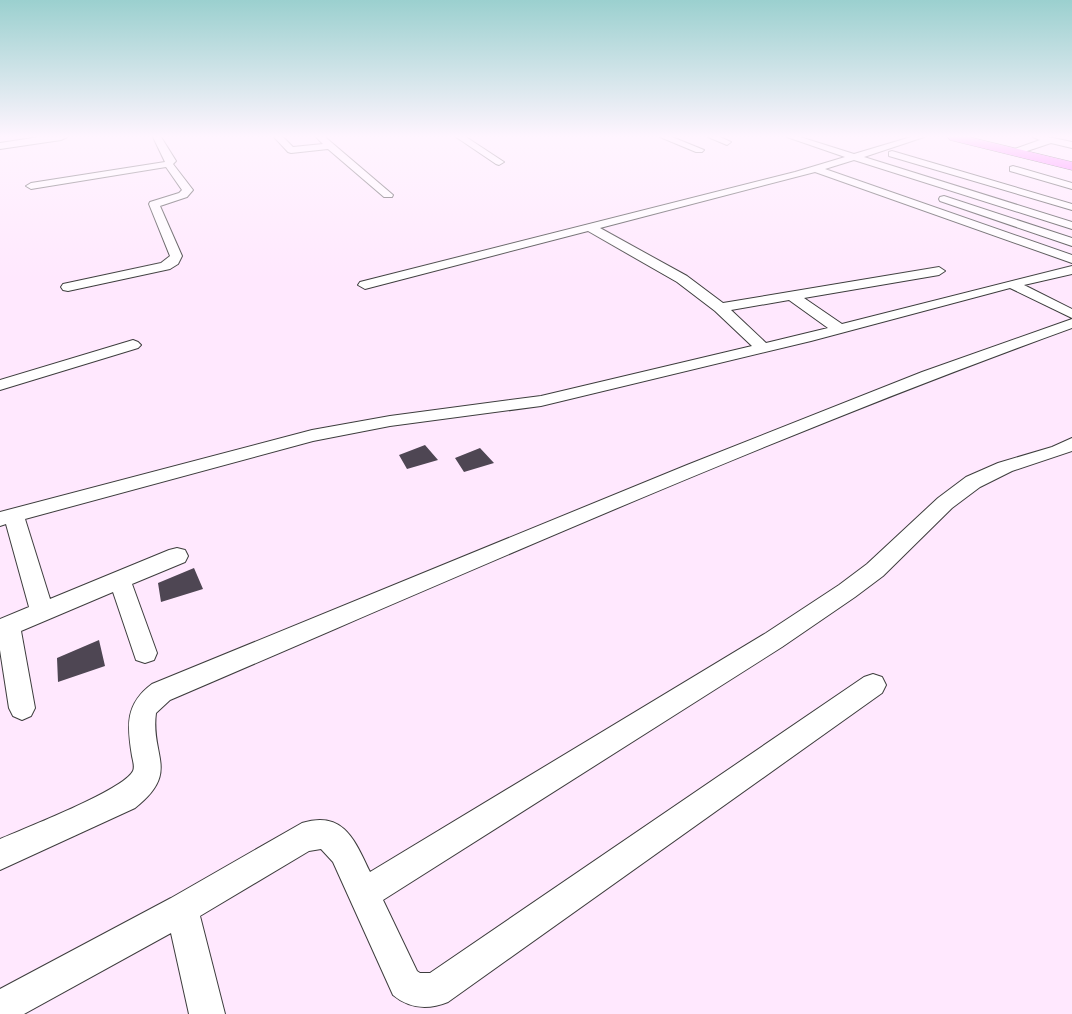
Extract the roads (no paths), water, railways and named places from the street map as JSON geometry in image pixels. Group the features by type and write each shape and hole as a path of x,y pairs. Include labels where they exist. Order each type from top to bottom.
{"street":[{"path":"31,186 41,184"},
{"path":"68,287 165,266 174,261 176,256 154,204 183,195 188,190 184,184"},
{"path":"375,184 388,195"},
{"path":"365,285 756,184"},
{"path":"860,184 1072,259"},
{"path":"942,184 1072,226"},
{"path":"995,184 1072,207"},
{"path":"1044,184 1072,194"},
{"path":"929,194 1068,238"},
{"path":"589,227 682,279 720,308 762,348"},
{"path":"42,612 7,517 312,436 390,421 541,401 840,329 1072,270"},
{"path":"720,308 938,271"},
{"path":"1011,284 1072,314"},
{"path":"792,296 840,329"},
{"path":"0,855 124,798 136,790 144,781 148,771 141,716 148,702 161,692 694,469 928,375 1072,323"},
{"path":"0,385 133,345"},
{"path":"364,894 766,646 839,597 876,570 945,503 973,482 1005,467 1058,451 1072,444"},
{"path":"22,708 4,627 177,556"},
{"path":"120,580 145,653"},
{"path":"1,1014 0,1008 182,909 302,838 317,833 328,834 338,841 405,983 414,990 425,992 436,990 873,685"},
{"path":"182,909 207,1014"}]}
